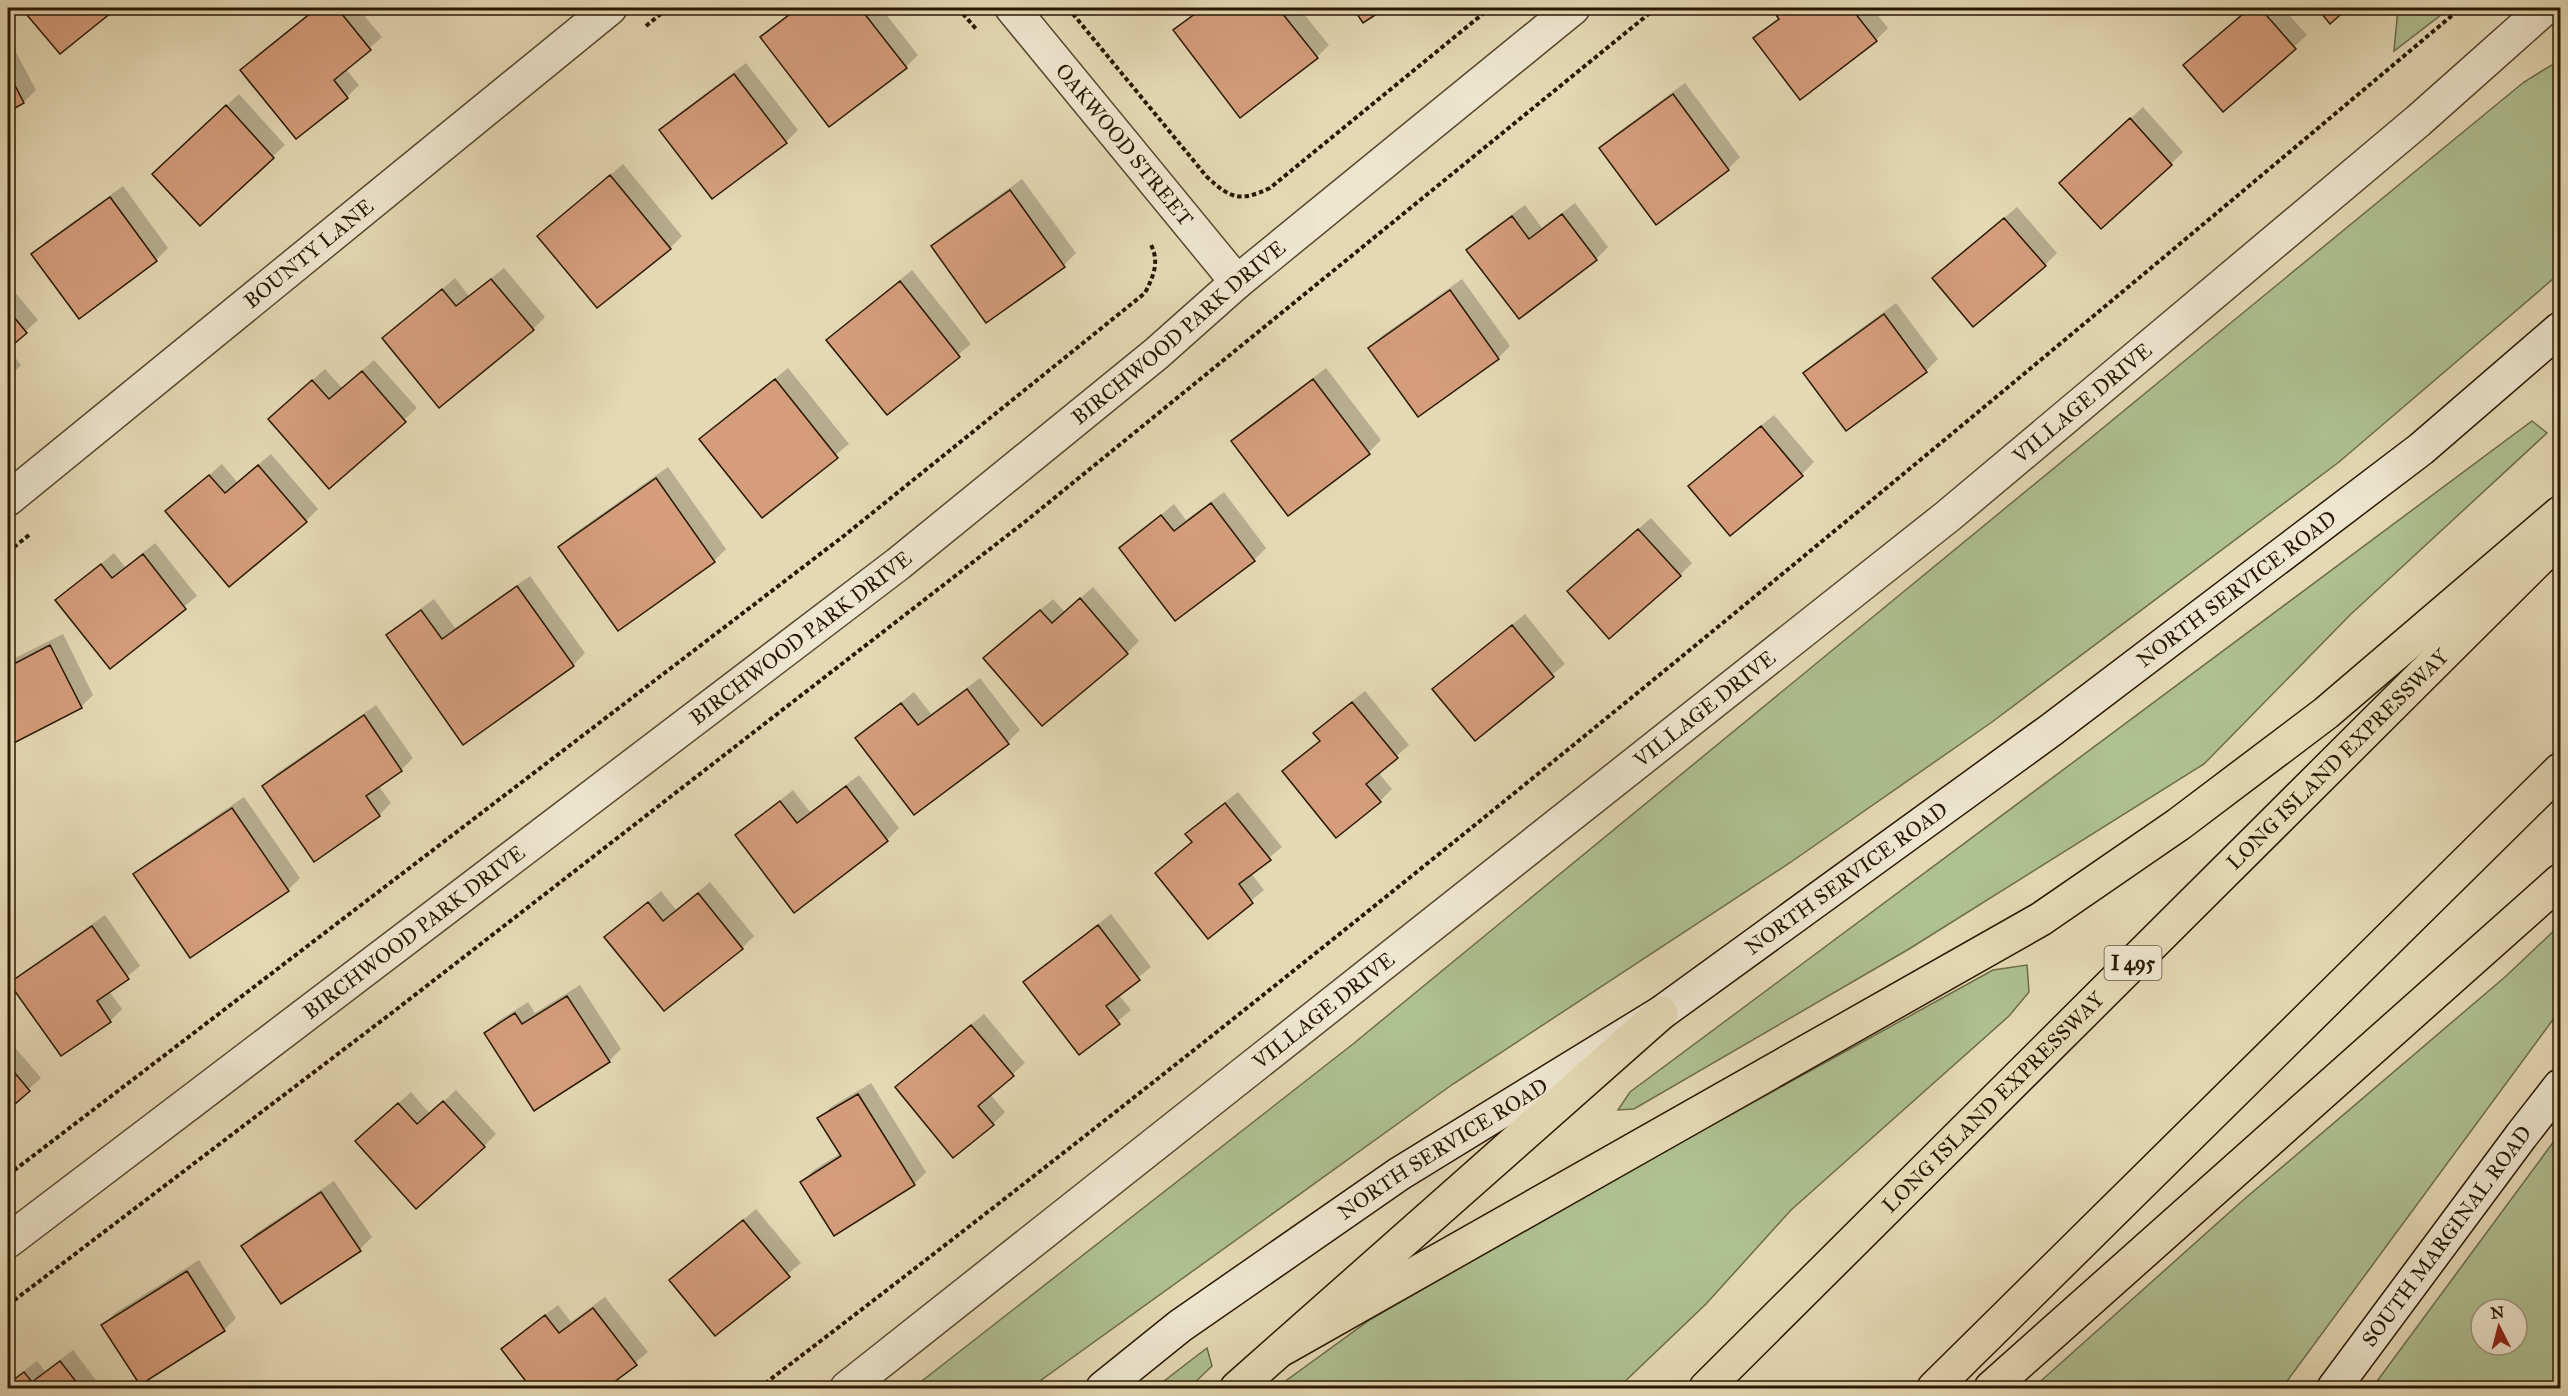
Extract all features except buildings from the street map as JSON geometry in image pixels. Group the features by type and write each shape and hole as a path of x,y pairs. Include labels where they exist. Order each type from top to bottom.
{"highway":[{"path":"1284,1348 2041,919 2179,824 2326,713 2560,513"},
{"name":"LONG ISLAND EXPRESSWAY","path":"1706,1389 2560,537"},
{"path":"1934,1389 2560,770"},
{"path":"1991,1389 2560,881"},
{"path":"1236,1389 1661,1013"}],"street":[{"name":"BOUNTY LANE","path":"8,499 610,8"},
{"name":"OAKWOOD STREET","path":"1012,8 1237,282"},
{"name":"BIRCHWOOD PARK DRIVE","path":"8,1241 898,564 1156,354 1237,282 1573,8"},
{"name":"VILLAGE DRIVE","path":"847,1389 1948,516 2418,122 2545,8"},
{"name":"NORTH SERVICE ROAD","path":"1103,1389 1180,1326 1399,1174 1661,1013 2051,730 2421,449 2560,329"},
{"name":"SOUTH MARGINAL ROAD","path":"2334,1389 2560,1086"}],"path":[{"path":"958,8 981,35"},
{"path":"1068,8 1207,177 1225,193 1237,197 1254,195 1270,188 1490,8"},
{"path":"759,1389 1210,1038 1601,724 2461,8"},
{"path":"8,1175 845,535 1145,293 1157,264 1148,237"}],"green space":[{"path":"2398,8 2450,8 2394,51"},
{"path":"2560,60 2560,273 2339,462 1992,722 1791,862 1453,1084 1030,1388 913,1388 1353,1044 2524,82"},
{"path":"2532,421 2547,433 2350,615 2204,764 1909,949 1634,1109 1618,1110 1630,1092"},
{"path":"2560,925 2560,1010 2282,1388 2033,1388 2241,1202 2505,977"},
{"path":"2027,965 2029,992 2009,1016 1791,1210 1706,1304 1618,1388 1276,1388 1371,1319 1618,1177 1993,970"},
{"path":"2560,1133 2560,1388 2372,1388"},
{"path":"1207,1348 1212,1366 1189,1388 1155,1388"}]}
